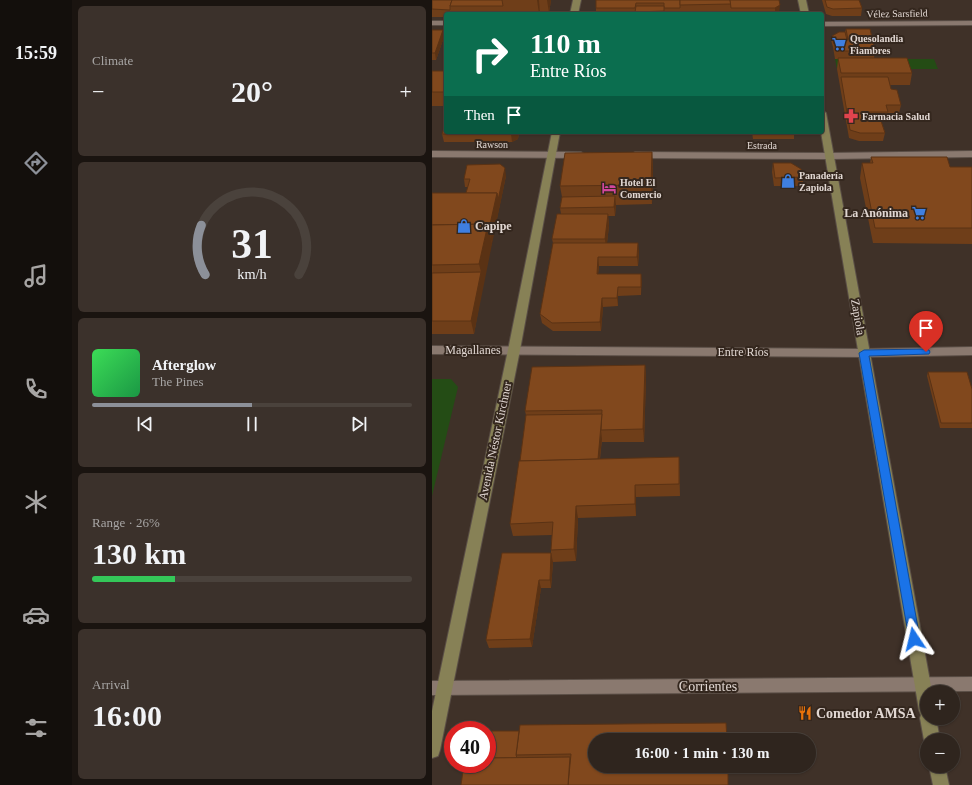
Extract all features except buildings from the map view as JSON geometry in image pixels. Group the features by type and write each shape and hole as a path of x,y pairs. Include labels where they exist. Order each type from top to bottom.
{"street":[{"path":"574,12 577,0"},
{"path":"802,0 805,12"},
{"path":"432,23 444,23"},
{"name":"Vélez Sarsfield","path":"824,24 972,23"},
{"name":"Zapiola","path":"824,125 922,684"},
{"name":"Avenida Néstor Kirchner","path":"432,750 438,688 514,350 556,134"},
{"name":"Rawson","path":"432,154 552,155"},
{"name":"Estrada","path":"624,155 829,156 972,154"},
{"path":"552,155 592,155"},
{"name":"Magallanes","path":"432,350 514,350"},
{"name":"Entre Ríos","path":"514,350 864,353 972,351"},
{"name":"Corrientes","path":"438,688 972,684"},
{"path":"938,773 941,785"}],"green space":[{"path":"835,59 934,59 938,69 837,69"},
{"path":"432,379 451,379 458,387 432,496"}],"place":[{"name":"Quesolandia Fiambres","path":"839,44"},
{"name":"Farmacia Salud","path":"851,116"},
{"name":"Panadería Zapiola","path":"788,181"},
{"name":"Hotel El Comercio","path":"609,188"},
{"name":"La Anónima","path":"919,213"},
{"name":"Capipe","path":"464,226"},
{"name":"Comedor AMSA","path":"805,713"}],"route":[{"path":"914,639 864,353 926,352"}]}
